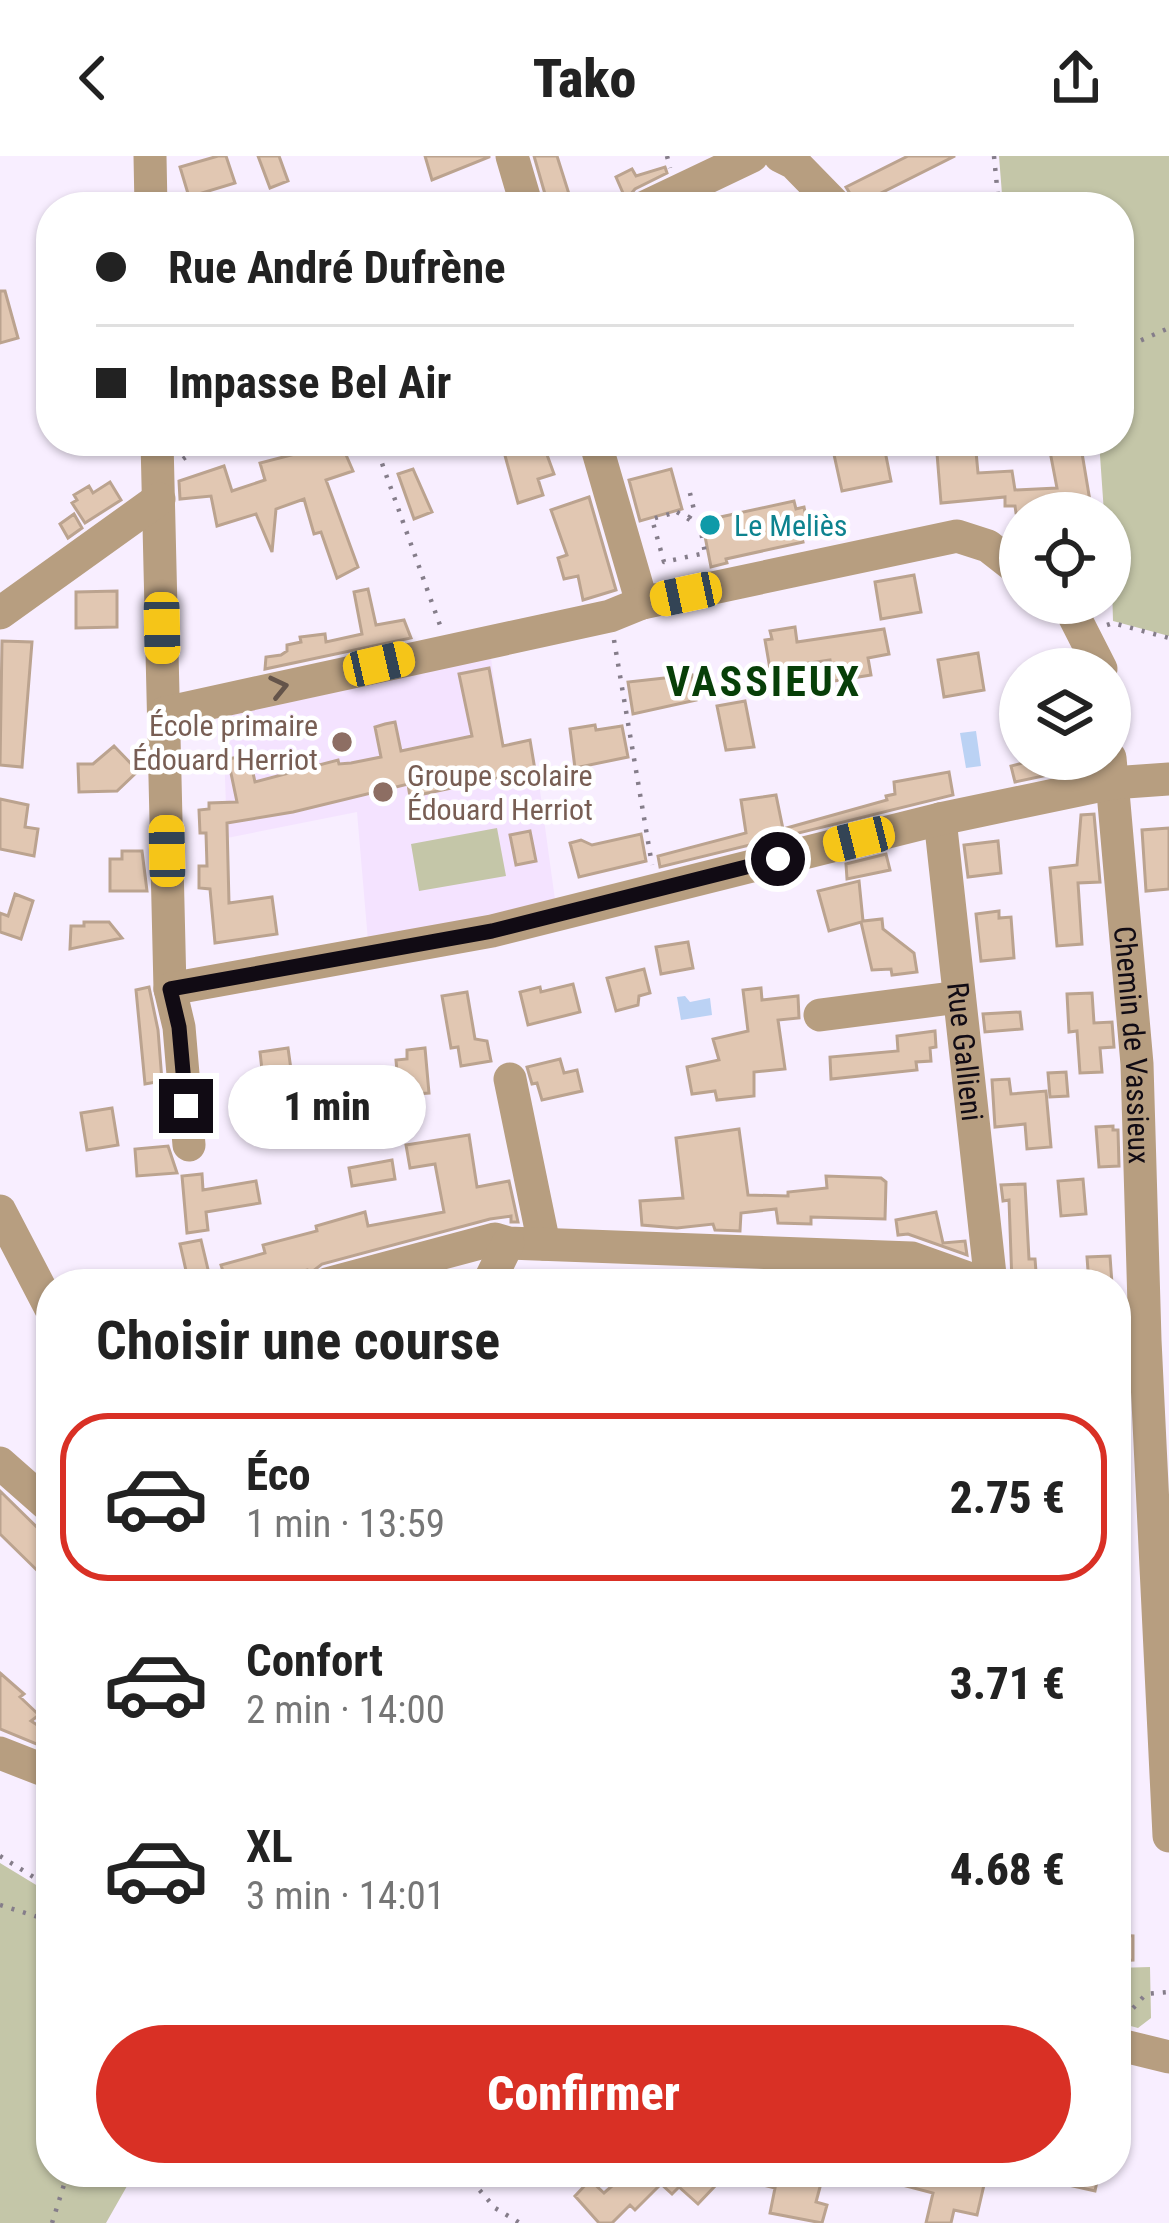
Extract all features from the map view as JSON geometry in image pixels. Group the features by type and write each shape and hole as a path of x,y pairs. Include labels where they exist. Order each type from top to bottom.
{"street":[{"path":"150,156 151,192"},
{"path":"512,156 523,192"},
{"path":"676,192 752,156"},
{"path":"780,156 821,192"},
{"path":"158,456 170,989 179,1027 189,1145"},
{"path":"598,456 626,610"},
{"path":"0,613 159,500"},
{"path":"164,713 957,536 977,540 999,556"},
{"path":"1131,773 1169,779"},
{"path":"170,989 492,931 940,819 1076,780"},
{"name":"Chemin de Vassieux","path":"1112,780 1137,1064 1131,1335 1169,1836"},
{"name":"Rue Gallieni","path":"940,819 986,1269"},
{"path":"820,1016 959,997"},
{"path":"510,1079 544,1244"},
{"path":"0,1211 36,1281"},
{"path":"383,1269 496,1239 670,1249 835,1269"},
{"path":"495,1269 508,1243"},
{"path":"669,1269 670,1249"},
{"path":"849,1269 912,1258 944,1269"},
{"path":"0,1462 36,1494"},
{"path":"0,1754 36,1767"},
{"path":"1131,2040 1169,2057"}],"path":[{"path":"994,156 998,192"},
{"path":"1134,343 1169,328"},
{"path":"379,456 448,649"},
{"path":"688,519 694,510 689,490"},
{"path":"677,512 688,519 700,526 705,553 664,562 652,520 677,512"},
{"path":"626,610 657,889"},
{"path":"1096,629 1113,623 1169,638"},
{"path":"0,1856 36,1879"},
{"path":"0,1905 36,1916"},
{"path":"1131,2015 1146,1994 1169,1992"},
{"path":"52,2223 63,2187"},
{"path":"477,2187 495,2208 520,2223"}],"shaded area":[{"name":"Groupe scolaire Édouard Herriot","path":"491,658 508,780 538,776 556,907 368,941 357,812 227,838 223,717"}],"green space":[{"path":"999,156 1169,156 1169,636 1124,624 1131,624 1131,492 1103,492 1100,456 1134,456 1134,192 1002,192"},
{"path":"497,828 506,876 419,891 411,844"},
{"path":"0,1863 36,1885 36,2187 126,2187 106,2223 0,2223"},
{"path":"1150,1967 1151,2018 1138,2028 1131,2026 1131,1968"}],"water":[{"path":"976,731 981,766 966,768 960,733"},
{"path":"685,996 690,1002 710,998 712,1015 681,1020 677,997"}],"building":[{"path":"226,156 235,183 188,192 180,167"},
{"path":"258,156 279,156 288,181 270,188"},
{"path":"425,156 489,156 489,157 432,180"},
{"path":"534,156 557,156 568,192 544,192"},
{"path":"908,156 955,156 883,192 849,192 846,187"},
{"path":"665,167 667,173 633,192 623,192 616,177 632,169 636,176"},
{"path":"0,291 5,291 18,338 0,343"},
{"path":"287,456 346,456 353,471 326,480 358,567 337,578 321,532 314,534 304,499 276,509 272,552 256,514 217,526 211,496 180,499 179,481 224,466 232,491 265,480 260,463"},
{"path":"505,456 547,456 554,474 538,479 543,495 518,503"},
{"path":"834,456 886,456 891,481 842,491"},
{"path":"937,456 976,456 978,473 1012,471 1015,490 1057,488 1051,456 1082,456 1088,492 999,492 999,498 941,503"},
{"path":"413,469 432,512 414,519 398,474"},
{"path":"671,469 682,509 640,521 629,480"},
{"path":"110,482 121,500 85,523 72,503 77,500 74,495 89,486 93,493"},
{"path":"589,497 616,590 583,600 578,576 564,579 558,558 567,555 551,510"},
{"path":"794,501 796,509 804,507 809,532 801,534 803,542 726,559 727,563 711,567 702,521"},
{"path":"74,514 82,528 68,538 60,524"},
{"path":"914,575 921,612 881,619 875,582"},
{"path":"368,589 376,625 404,620 411,638 265,669 266,657 281,655 287,645 301,642 300,637 325,634 326,642 362,634 354,592"},
{"path":"117,591 117,627 76,628 76,592"},
{"path":"795,627 797,642 884,629 889,654 868,658 871,675 834,681 830,660 770,669 765,640 772,639 770,631"},
{"path":"2,641 32,642 22,767 0,765"},
{"path":"978,653 984,690 944,697 938,660"},
{"path":"489,668 503,746 530,740 536,776 508,781 507,776 410,797 408,784 227,823 229,903 272,897 277,934 215,943 210,889 199,888 199,866 207,866 206,833 200,833 199,810 209,809 209,803 237,802 228,759 249,755 255,782 338,760 339,764 381,757 375,727 385,724 395,722 401,751 472,736 459,674"},
{"path":"692,675 696,700 633,714 628,682"},
{"path":"745,701 754,747 726,750 717,706"},
{"path":"595,725 596,730 622,726 628,757 575,768 570,729"},
{"path":"114,746 138,771 117,791 79,792 78,764 93,764"},
{"path":"949,772 953,795 660,867 658,856 746,833 741,800 776,795 783,829 887,800 886,796 895,794 894,782"},
{"path":"0,799 28,805 25,827 38,829 34,856 0,849"},
{"path":"1094,814 1100,882 1078,883 1082,944 1057,946 1050,868 1077,865 1081,815"},
{"path":"1169,828 1169,889 1146,891 1142,830"},
{"path":"530,831 536,861 516,865 510,835"},
{"path":"641,834 646,861 579,877 570,843 581,840 592,845"},
{"path":"998,841 1001,873 968,877 964,845"},
{"path":"122,851 142,851 147,891 110,891 110,859 122,859"},
{"path":"886,854 890,870 847,879 846,864"},
{"path":"859,881 863,921 882,919 883,929 914,953 917,972 892,975 891,969 872,970 861,922 829,931 818,891"},
{"path":"15,894 33,901 21,939 0,932 0,913 8,916"},
{"path":"999,911 999,918 1011,917 1014,958 981,961 976,914"},
{"path":"84,922 109,922 122,938 70,949 71,926 84,926"},
{"path":"688,942 693,968 661,974 656,947"},
{"path":"644,969 650,993 639,996 638,1005 616,1011 607,978"},
{"path":"573,984 580,1012 528,1025 520,992"},
{"path":"149,987 162,1081 145,1084 136,990"},
{"path":"761,988 762,1000 798,996 799,1018 778,1020 785,1069 754,1072 754,1096 717,1100 715,1091 692,1094 687,1067 719,1060 713,1039 748,1031 743,990"},
{"path":"467,992 475,1039 487,1041 491,1061 461,1066 458,1047 451,1048 442,996"},
{"path":"1092,993 1094,1023 1112,1022 1114,1047 1100,1048 1102,1072 1080,1073 1077,1031 1069,1032 1067,994"},
{"path":"1020,1012 1022,1029 985,1032 983,1014"},
{"path":"935,1031 931,1061 916,1062 917,1070 831,1079 830,1057 898,1051 897,1036"},
{"path":"288,1048 293,1084 264,1088 260,1052"},
{"path":"425,1048 429,1093 399,1095 396,1060 407,1059 407,1050"},
{"path":"560,1059 564,1073 577,1070 582,1091 542,1100 527,1067"},
{"path":"1066,1072 1068,1096 1050,1097 1048,1073"},
{"path":"1009,1079 1011,1094 1046,1091 1051,1147 1027,1149 1025,1124 995,1127 992,1080"},
{"path":"112,1108 118,1145 87,1150 81,1113"},
{"path":"1096,1127 1118,1130 1119,1166 1099,1167"},
{"path":"739,1129 748,1195 788,1196 788,1192 827,1188 826,1176 881,1178 886,1182 885,1219 811,1217 811,1224 778,1223 776,1209 741,1213 740,1231 715,1230 713,1224 642,1225 640,1201 683,1198 676,1138"},
{"path":"469,1135 477,1187 509,1181 518,1222 511,1222 511,1216 490,1219 316,1269 222,1269 221,1265 265,1253 263,1245 365,1212 368,1226 444,1212 435,1164 410,1168 406,1145"},
{"path":"168,1146 177,1173 137,1176 135,1149"},
{"path":"392,1160 395,1179 352,1186 349,1168"},
{"path":"202,1174 203,1190 256,1181 260,1203 206,1212 208,1230 187,1233 182,1176"},
{"path":"1083,1179 1086,1214 1061,1216 1058,1181"},
{"path":"1025,1184 1029,1259 1035,1259 1036,1269 1011,1269 1009,1200 1003,1201 1001,1185"},
{"path":"936,1212 943,1243 965,1241 967,1255 908,1234 898,1235 896,1220"},
{"path":"201,1240 208,1269 186,1269 180,1244"},
{"path":"1110,1256 1111,1269 1088,1269 1087,1257"},
{"path":"0,1491 36,1526 36,1569 0,1534"},
{"path":"0,1673 36,1712 31,1721 36,1724 36,1744 0,1729"},
{"path":"583,2187 598,2187 604,2193 611,2187 658,2187 635,2210 630,2205 612,2223 599,2223 575,2196"},
{"path":"679,2187 714,2187 698,2204"},
{"path":"771,2187 820,2187 816,2202 827,2205 822,2223 770,2213 775,2188"},
{"path":"910,2187 984,2187 977,2215 954,2210 951,2223 926,2223 933,2193"}],"place":[{"name":"Le Meliès","path":"710,525"},
{"name":"École primaire Édouard Herriot","path":"342,742"},
{"name":"Groupe scolaire Édouard Herriot","path":"383,792"}],"district":[{"name":"VASSIEUX","path":"764,681"}],"route":[{"path":"186,1106 179,1027 170,989 492,931 778,859"}]}
